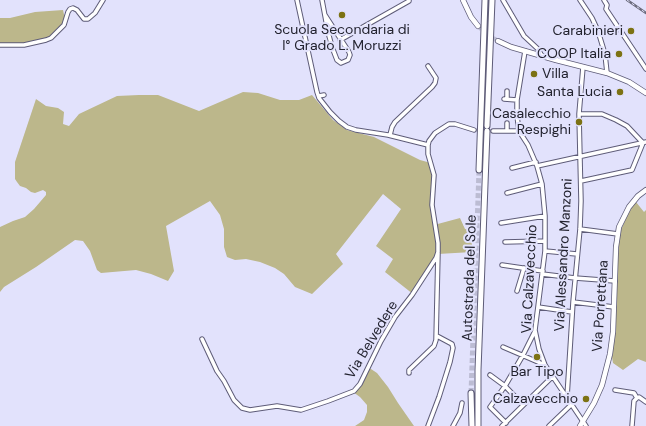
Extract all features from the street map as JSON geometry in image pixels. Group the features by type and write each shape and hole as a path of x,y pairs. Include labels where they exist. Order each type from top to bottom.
{"highway":[{"path":"479,170 485,0"},
{"name":"Autostrada del Sole","path":"478,426 478,370 492,0"},
{"path":"471,393 472,426"}],"main road":[{"path":"463,0 471,17 478,26"},
{"path":"498,41 511,47 607,73 629,82 646,92"},
{"name":"Via Porrettana","path":"583,425 602,385 610,354 613,332 616,246 618,234 622,221 629,207 638,196 646,190"}],"street":[{"path":"0,45 24,45 46,40 64,25 70,9 73,8 77,10 84,19 88,19 95,13 104,0"},
{"path":"297,0 318,96 330,112 347,127 356,130 390,135 428,145"},
{"path":"322,0 325,15 332,47 337,60 341,63 348,60 350,55 325,15"},
{"path":"340,40 409,0"},
{"path":"503,0 524,36 540,51 542,56"},
{"path":"580,0 592,18 598,31 605,54 607,73"},
{"path":"604,0 607,5 606,9 646,70"},
{"name":"Via Calzavecchio","path":"525,51 517,100 517,116 519,130 538,166 542,184 545,216 545,251 535,330 539,349 545,365 572,404 583,425"},
{"path":"390,135 395,122 435,83 436,78 428,66"},
{"name":"Via Alessandro Manzoni","path":"567,397 572,302 580,229 581,181 578,114 583,67"},
{"path":"507,91 506,99 517,100"},
{"path":"318,96 324,95"},
{"path":"578,114 602,114 616,120 627,126 645,143"},
{"path":"507,123 507,131"},
{"path":"409,373 409,370 434,346 436,340 438,243 432,205 434,175 428,154 428,145 433,135 438,130 449,124 455,124 474,130"},
{"path":"493,131 519,130"},
{"path":"538,166 645,143"},
{"path":"581,181 632,170 645,143"},
{"path":"512,168 536,162"},
{"path":"507,193 542,184"},
{"path":"501,223 545,216"},
{"path":"580,229 618,234"},
{"path":"505,242 545,241"},
{"path":"545,251 577,254"},
{"name":"Via Belvedere","path":"202,339 218,371 242,408 250,410 277,406 301,410 328,401 354,391 360,384 381,341 395,317 412,295 436,258 438,252"},
{"path":"502,265 575,278 615,281"},
{"path":"517,291 524,268"},
{"path":"572,302 614,307"},
{"path":"538,307 572,312"},
{"path":"506,423 490,407 505,386 523,355 535,330"},
{"path":"428,426 439,397 453,350 453,346 436,336"},
{"path":"503,347 545,365"},
{"path":"490,375 505,386 524,405"},
{"path":"502,426 552,377"},
{"path":"615,390 634,393 637,398 639,397 646,402"},
{"path":"632,426 634,401 637,398"},
{"path":"453,426 460,413 462,403"},
{"path":"549,426 572,404"}],"shaded area":[{"path":"63,10 65,19 61,29 46,40 0,45 0,18 10,18 35,12"},
{"path":"243,92 258,93 280,100 299,100 312,95 333,120 347,130 374,137 420,160 431,163 434,175 431,205 434,225 460,218 465,229 472,230 472,252 438,254 413,294 385,272 393,259 376,246 401,209 383,194 336,254 343,264 312,294 295,287 284,274 275,268 260,262 246,259 235,260 227,257 224,247 224,229 220,215 210,201 166,226 174,271 168,281 136,270 101,273 97,270 90,251 83,241 75,240 4,287 0,292 0,227 25,217 46,195 46,192 43,190 35,193 31,192 20,186 15,179 15,162 36,99 46,106 58,108 64,112 63,124 69,126 79,114 117,96 158,95 199,111"},
{"path":"636,202 644,212 646,210 646,362 638,359 623,370 613,363 612,357 615,331 619,237 629,211"},
{"path":"368,367 377,373 388,387 414,426 355,426 364,420 367,412 367,405 353,392"}],"tunnel":[{"path":"478,26 498,41"},
{"path":"474,130 493,131"},
{"path":"471,393 479,170"}],"railway":[{"path":"627,0 646,13"}],"place":[{"name":"Scuola Secondaria di I° Grado L. Moruzzi","path":"342,15"},
{"name":"Carabinieri","path":"631,31"},
{"name":"COOP Italia","path":"619,54"},
{"name":"Villa","path":"534,74"},
{"name":"Santa Lucia","path":"620,92"},
{"name":"Casalecchio Respighi","path":"579,122"},
{"name":"Bar Tipo","path":"537,357"},
{"name":"Calzavecchio","path":"586,399"}]}
